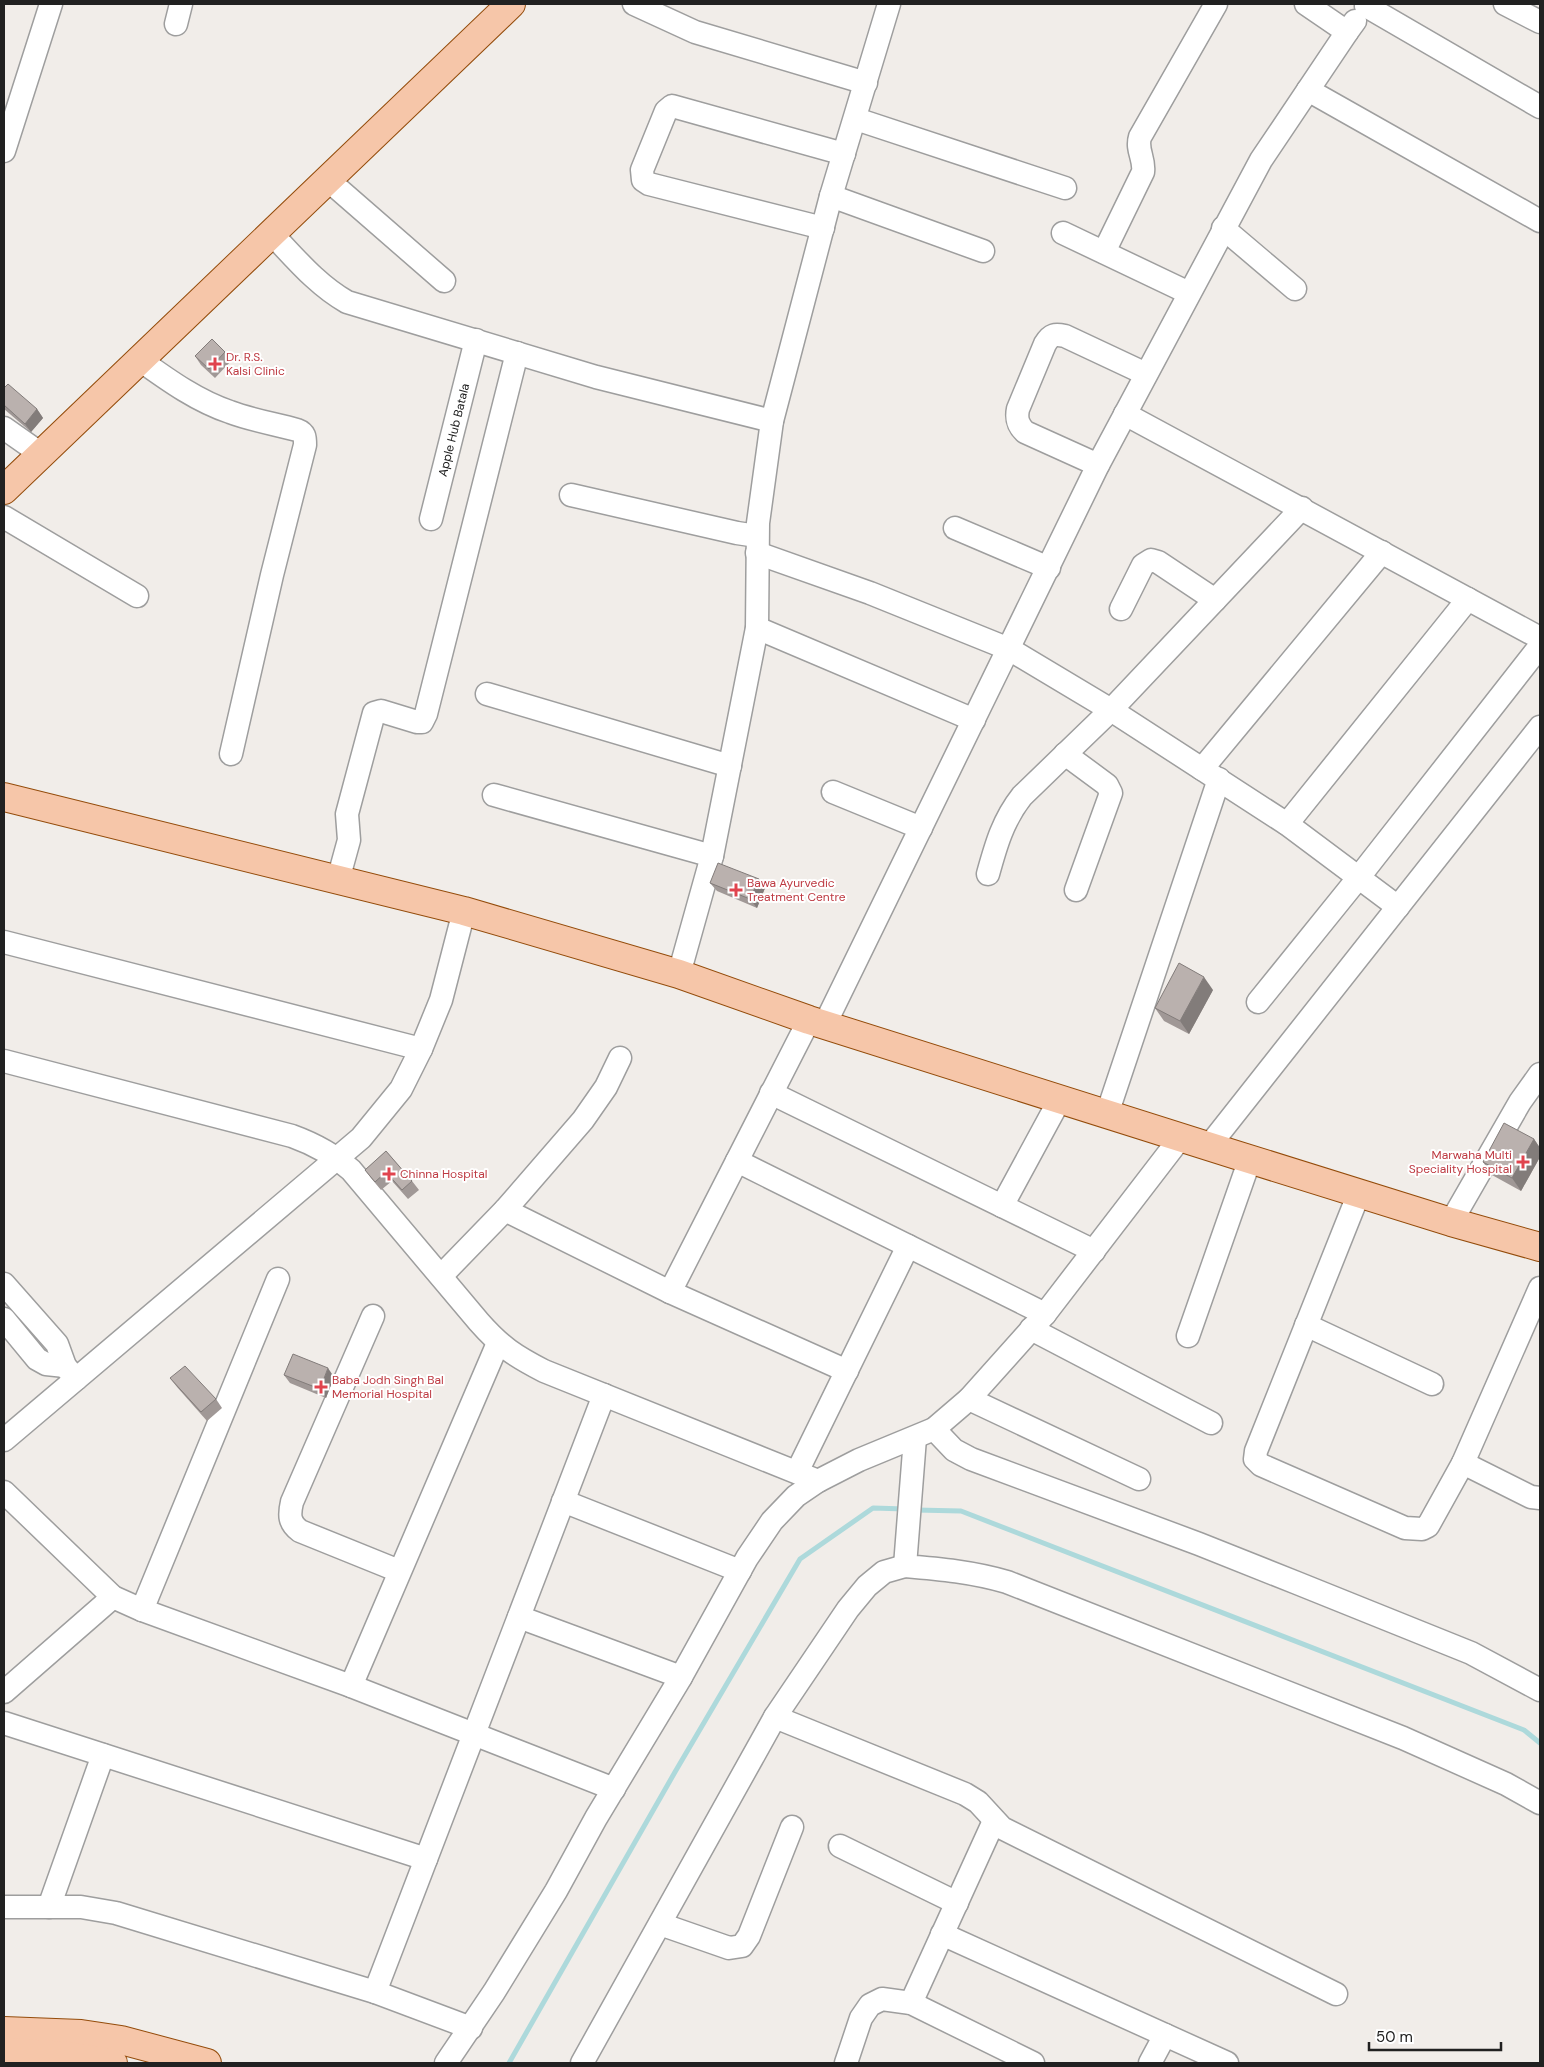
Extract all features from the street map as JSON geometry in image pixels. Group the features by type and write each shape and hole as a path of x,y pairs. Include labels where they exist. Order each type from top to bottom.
{"main road":[{"path":"4,490 511,4"},
{"path":"4,797 464,911 679,974 817,1022 1107,1114 1451,1222 1540,1247"},
{"path":"4,2031 81,2034 121,2040 206,2063"},
{"path":"4,2052 68,2056 113,2063"}],"street":[{"path":"4,151 51,4"},
{"path":"634,4 695,32 866,83"},
{"path":"679,974 712,856 757,628 757,545 772,421 831,196 890,4"},
{"path":"1104,252 1143,172 1144,164 1138,149 1140,137 1216,4"},
{"path":"1306,4 1347,32"},
{"path":"1505,4 1540,21"},
{"path":"670,1292 771,1093 817,1022 921,828 1098,465 1188,293 1261,160 1347,32 1367,5 1540,107"},
{"path":"1308,90 1540,221"},
{"path":"823,228 649,184 643,180 642,170 666,111 672,106 844,154"},
{"path":"856,119 1065,188"},
{"path":"328,180 444,281"},
{"path":"831,196 983,251"},
{"path":"1223,228 1295,290"},
{"path":"1063,233 1188,293"},
{"path":"272,234 330,292 347,302 596,377 772,421"},
{"path":"1098,465 1025,432 1019,426 1017,418 1018,409 1045,344 1049,337 1055,334 1065,336 1146,374"},
{"name":"Apple Hub Batala","path":"431,520 476,340"},
{"path":"338,880 348,840 347,814 374,713 381,711 417,722 422,722 426,714 517,353"},
{"path":"140,360 174,384 203,400 230,412 297,430 302,432 305,437 305,445 272,575 232,754"},
{"path":"1126,414 1540,638"},
{"path":"4,428 41,454"},
{"path":"571,496 737,533 757,545 1009,649 1111,710 1287,824 1398,907"},
{"path":"988,874 1001,830 1010,811 1022,796 1111,710 1302,508"},
{"path":"4,517 137,596"},
{"path":"955,528 1049,568"},
{"path":"1107,1114 1210,774 1382,552"},
{"path":"1122,610 1143,565 1151,560 1158,562 1215,600"},
{"path":"1287,824 1468,599"},
{"path":"757,628 974,720"},
{"path":"1258,1002 1359,877 1540,646"},
{"path":"487,694 730,766"},
{"path":"1209,1146 1540,727"},
{"path":"1065,754 1107,785 1112,793 1076,890"},
{"path":"834,792 921,828"},
{"path":"494,795 712,856"},
{"path":"4,1440 70,1373 361,1138 401,1089 421,1049 441,1000 464,911"},
{"path":"4,942 421,1049"},
{"path":"441,1276 505,1210 587,1114 606,1087 620,1058"},
{"path":"4,1061 292,1136 322,1148 351,1170 498,1343 520,1358 604,1395 818,1481"},
{"path":"1451,1222 1520,1102 1540,1074"},
{"path":"771,1093 1094,1251"},
{"path":"1002,1206 1060,1099"},
{"path":"446,2063 471,2028 556,1891 681,1677 740,1571 772,1521 796,1496 818,1481 873,1454 925,1434 969,1399 1038,1322 1181,1137"},
{"path":"1188,1336 1250,1159"},
{"path":"737,1161 908,1246 1211,1423"},
{"path":"1359,1193 1256,1450 1255,1459 1257,1462 1406,1528 1422,1529 1428,1526 1463,1464 1540,1288"},
{"path":"505,1210 670,1292 847,1371"},
{"path":"798,1472 908,1246"},
{"path":"142,1610 278,1279"},
{"path":"4,1284 57,1344 70,1373"},
{"path":"373,1316 292,1502 290,1519 293,1526 300,1531 399,1571"},
{"path":"4,1319 37,1359 70,1373"},
{"path":"1306,1324 1432,1384"},
{"path":"351,1686 498,1343"},
{"path":"375,1992 604,1395"},
{"path":"969,1399 1139,1479"},
{"path":"905,1566 914,1464 925,1434"},
{"path":"925,1434 971,1459 1199,1544 1471,1653 1540,1690"},
{"path":"1463,1464 1531,1497 1540,1498"},
{"path":"4,1492 113,1597 142,1610 351,1686 614,1789"},
{"path":"564,1501 740,1571"},
{"path":"582,2063 775,1717 848,1608 866,1586 884,1572 905,1566 978,1573 1007,1582 1403,1738 1506,1784 1540,1803"},
{"path":"4,1692 113,1597"},
{"path":"519,1617 681,1677"},
{"path":"775,1717 965,1794 978,1802 994,1821 1014,1834 1336,1994"},
{"path":"4,1723 426,1859"},
{"path":"49,1906 103,1755"},
{"path":"910,2003 994,1821"},
{"path":"660,1924 729,1948 742,1946 749,1936 792,1827"},
{"path":"840,1846 957,1903"},
{"path":"4,1907 81,1907 116,1913 375,1992 471,2028"},
{"path":"942,1934 1227,2063"},
{"path":"846,2063 861,2018 870,2005 882,1999 910,2003 1033,2063"},
{"path":"1150,2063 1164,2035"}],"building":[{"path":"212,339 225,352 209,369 195,356"},
{"path":"8,384 37,409 25,424 4,405 4,388"},
{"path":"718,863 759,879 750,899 710,883"},
{"path":"1179,963 1204,977 1180,1021 1155,1008"},
{"path":"1504,1123 1534,1139 1512,1178 1483,1162"},
{"path":"386,1151 412,1181 402,1190 386,1172 375,1182 365,1170"},
{"path":"293,1354 328,1368 320,1389 284,1375"},
{"path":"185,1366 216,1399 201,1412 170,1378"}],"waterway":[{"path":"509,2063 675,1772 800,1559 873,1508 905,1509"},
{"path":"916,1510 961,1511 1524,1730 1540,1743"}],"place":[{"name":"Dr. R.S. Kalsi Clinic","path":"215,364"},
{"name":"Bawa Ayurvedic Treatment Centre","path":"736,890"},
{"name":"Marwaha Multi Speciality Hospital","path":"1523,1162"},
{"name":"Chinna Hospital","path":"389,1174"},
{"name":"Baba Jodh Singh Bal Memorial Hospital","path":"321,1387"}]}
